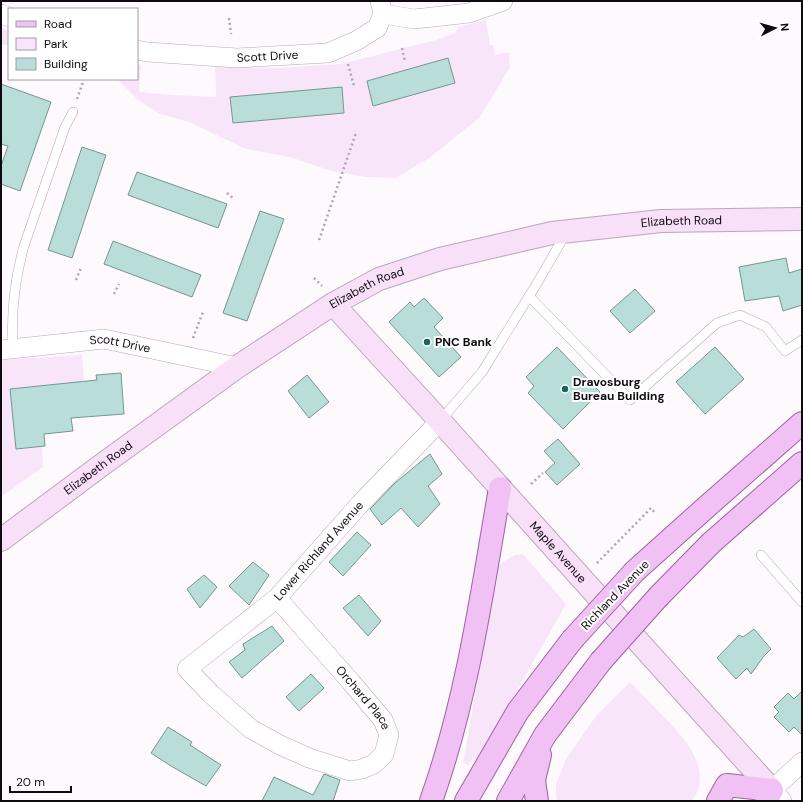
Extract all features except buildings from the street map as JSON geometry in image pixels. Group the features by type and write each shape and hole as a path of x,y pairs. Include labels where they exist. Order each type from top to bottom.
{"main road":[{"name":"Elizabeth Road","path":"1,540 236,367 329,296 440,259 552,233 661,221 802,219"},
{"name":"Maple Avenue","path":"329,296 773,797"},
{"name":"Richland Avenue","path":"466,801 518,711 572,640 635,572 802,423"},
{"path":"508,801 545,734 601,661 711,543 802,463"},
{"path":"431,801 440,776 456,718 477,621 500,488"},
{"path":"537,801 534,780 545,734"},
{"path":"718,801 727,785 773,797"}],"street":[{"name":"Scott Drive","path":"138,50 236,58 328,53 356,41 376,28 382,8 414,19 469,13 503,1"},
{"name":"Scott Drive","path":"7,349 104,339 236,367"},
{"name":"Lower Richland Avenue","path":"187,668 277,598 360,504 440,421"},
{"name":"Orchard Place","path":"187,668 211,694 251,729 280,745 309,758 350,771 362,769 374,764 384,754 389,736 383,720 277,598"},
{"path":"773,797 802,762"}],"lane":[{"path":"7,349 12,336 19,265 24,246 65,127 73,112"},
{"path":"440,421 482,372 529,296 566,232"},
{"path":"529,296 630,400 717,323 740,315 766,327 785,351 802,340"},
{"path":"761,555 802,602"}],"path":[{"path":"229,18 231,34"},
{"path":"402,48 406,62"},
{"path":"347,60 354,86"},
{"path":"73,112 84,80"},
{"path":"319,240 356,133"},
{"path":"227,193 234,199"},
{"path":"76,280 81,268"},
{"path":"314,278 329,296"},
{"path":"114,294 119,284"},
{"path":"193,338 203,312"},
{"path":"530,484 543,473"},
{"path":"602,558 651,508 656,514"}],"green space":[{"path":"486,20 490,45 493,45 495,55 509,52 510,67 480,117 428,159 395,178 365,177 332,171 290,157 246,149 189,122 160,114 138,100 118,80 138,80 138,64 141,65 139,92 216,97 215,66 279,68 341,64 436,40 455,33 458,27"},
{"path":"1,28 8,31 8,45 1,44"},
{"path":"82,355 84,381 10,389 16,449 42,446 43,467 1,497 1,360"},
{"path":"523,554 566,604 478,759 473,758 469,765 463,763 498,565 515,555"},
{"path":"630,682 675,729 689,746 698,766 700,776 697,793 692,801 558,801 556,798 556,784 566,759 596,716"}],"place":[{"name":"PNC Bank","path":"427,342"},
{"name":"Dravosburg Bureau Building","path":"565,389"}]}
